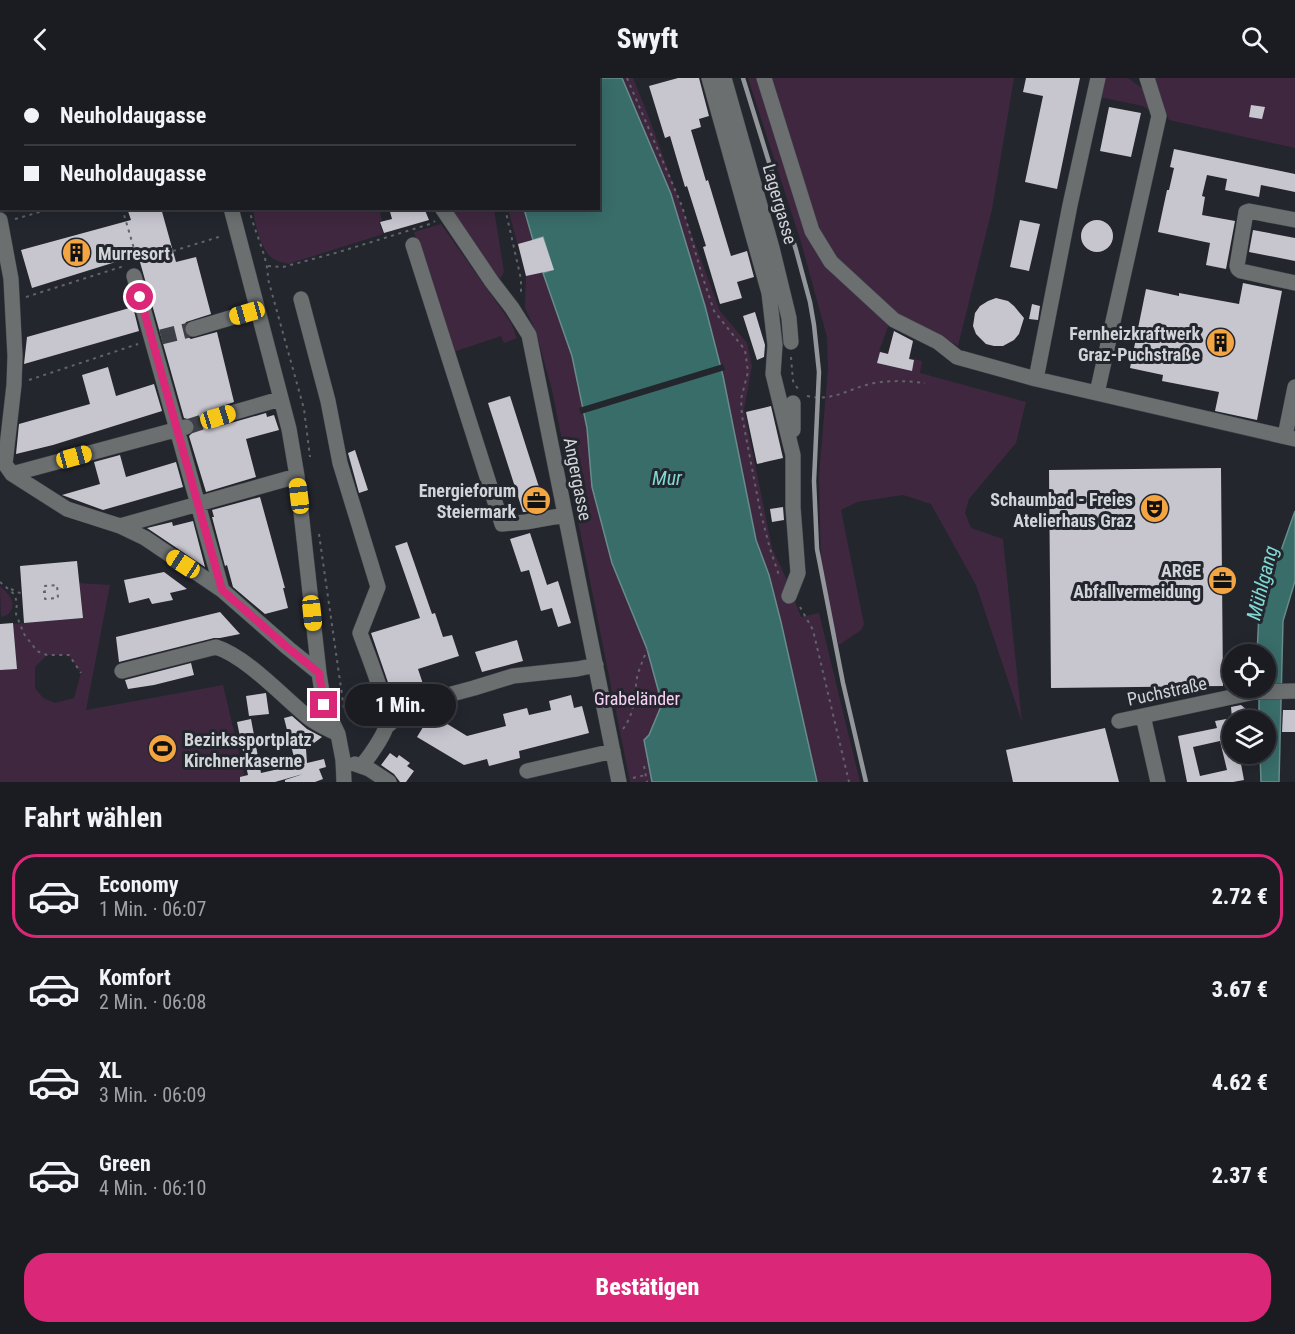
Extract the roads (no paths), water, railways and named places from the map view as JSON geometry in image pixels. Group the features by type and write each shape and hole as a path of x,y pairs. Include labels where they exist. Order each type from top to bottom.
{"street":[{"path":"709,78 747,187 769,293 775,345 773,374 793,455"},
{"name":"Lagergasse","path":"724,78 747,187 772,248 789,318 791,342"},
{"path":"764,78 812,231 831,261 894,320 938,342 957,357 1036,379 1290,437 1295,387"},
{"path":"1036,379 1070,204 1098,78"},
{"path":"1096,393 1159,116 1147,78"},
{"path":"232,210 289,429 297,476 319,673 324,705 338,734 344,760 344,782"},
{"name":"Angergasse","path":"444,212 529,335 611,739 626,780"},
{"path":"1295,220 1246,212 1237,266 1241,271 1295,283"},
{"path":"0,221 11,279 15,356 5,464 12,474 67,509 120,526 144,538 222,590 319,673"},
{"path":"413,245 502,524 565,515"},
{"path":"130,270 151,340 182,428 222,590"},
{"path":"301,299 328,401 340,463 378,587 360,633 386,708 386,727"},
{"path":"193,328 257,310"},
{"path":"218,417 280,399"},
{"path":"789,596 798,573 793,507 793,403"},
{"path":"12,474 182,428"},
{"path":"120,526 297,476"},
{"path":"122,671 216,647 226,650 248,666 311,720 338,734"},
{"path":"361,766 369,759 386,727 411,705 513,676 596,665"},
{"name":"Puchstraße","path":"1119,721 1255,692 1288,691"},
{"path":"1143,716 1158,782"},
{"path":"527,771 611,739"},
{"path":"344,760 369,769 389,782"}],"water":[{"name":"Mur","path":"600,78 622,78 671,194 705,306 723,376 756,540 769,575 781,622 817,782 652,782 644,740 649,735 662,704 647,649 612,563 592,487 587,428 572,356 543,273 553,269 543,237 533,240 524,210 600,210"},
{"name":"Mühlgang","path":"1295,511 1295,581 1283,621 1279,782 1261,782 1260,764 1276,764 1276,710 1259,710 1259,699 1276,698 1276,644 1257,644 1259,613"}],"tunnel":[{"path":"161,337 193,329"},
{"path":"187,427 218,417"}],"railway":[{"path":"743,78 810,302 819,372 814,481 817,549 843,683 866,782"}],"place":[{"name":"Murresort","path":"77,253"},
{"name":"Fernheizkraftwerk Graz-Puchstraße","path":"1221,343"},
{"name":"Energieforum Steiermark","path":"537,500"},
{"name":"Schaumbad - Freies Atelierhaus Graz","path":"1154,509"},
{"name":"ARGE Abfallvermeidung","path":"1222,580"},
{"name":"Bezirkssportplatz Kirchnerkaserne","path":"163,749"}],"park label":[{"name":"Grabeländer","path":"637,698"}]}
